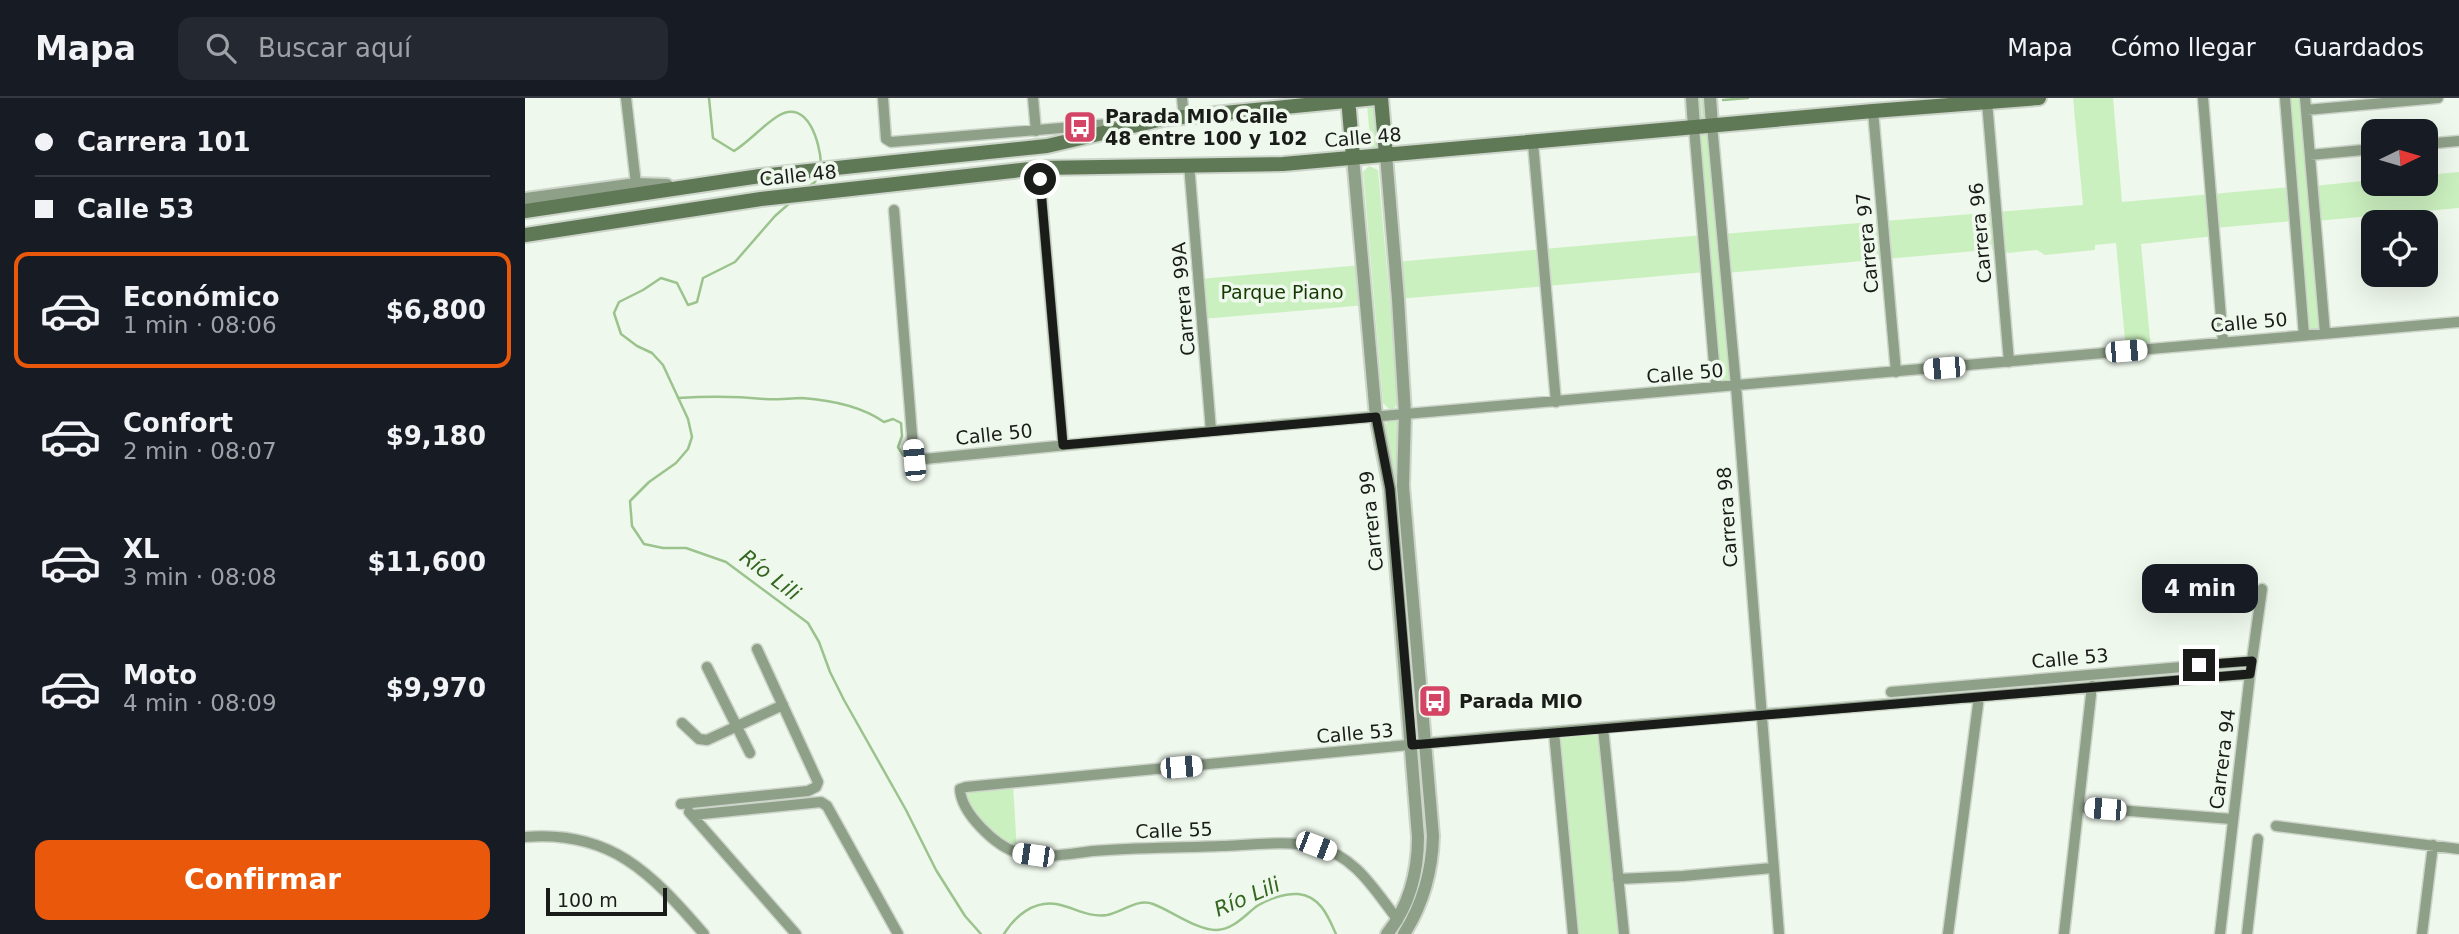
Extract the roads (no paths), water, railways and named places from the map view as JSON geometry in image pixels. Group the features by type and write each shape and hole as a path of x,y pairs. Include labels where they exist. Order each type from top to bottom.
{"main road":[{"name":"Calle 48","path":"525,211 693,186 935,156 1047,146 1163,119 1378,98"},
{"name":"Carrera 99","path":"1378,98 1386,155"},
{"name":"Calle 48","path":"525,234 697,207 1039,168 1283,164 2039,98"},
{"name":"Carrera 99","path":"1348,99 1353,157"}],"street":[{"path":"627,98 636,184"},
{"name":"Calle 48","path":"883,98 888,141 1163,119"},
{"path":"1033,98 1036,131"},
{"path":"1182,98 1184,117"},
{"path":"1692,98 1716,387"},
{"name":"Carrera 98","path":"1710,98 1736,386 1779,934"},
{"path":"2203,98 2223,342"},
{"path":"2285,98 2304,335"},
{"path":"2305,98 2325,333"},
{"path":"2306,110 2438,98"},
{"name":"Carrera 96","path":"1987,102 2009,362"},
{"name":"Carrera 97","path":"1873,111 1896,372"},
{"path":"2438,143 2459,141"},
{"path":"1533,143 1556,402"},
{"path":"2310,155 2361,150"},
{"name":"Carrera 99","path":"1386,155 1405,414 1403,486 1418,745 1418,855 1410,895 1398,920 1387,934"},
{"name":"Carrera 99","path":"1353,157 1376,417 1390,489 1432,857 1423,895 1404,934"},
{"name":"Carrera 99A","path":"1189,164 1211,431"},
{"path":"1039,168 1063,445"},
{"path":"525,199 636,184 693,186"},
{"name":"Calle 50","path":"894,209 914,460 1211,431 2459,322"},
{"name":"Carrera 94","path":"2220,934 2262,589"},
{"path":"758,649 818,782 816,787 809,791 681,804 796,934"},
{"name":"Calle 53","path":"1891,692 2252,661"},
{"path":"707,667 750,753"},
{"name":"Calle 53","path":"966,787 1553,732 2250,674"},
{"path":"2064,934 2092,686"},
{"path":"1948,934 1979,697"},
{"path":"682,723 699,739 707,740 783,705"},
{"path":"1603,728 1624,934"},
{"path":"1553,732 1573,934"},
{"name":"Calle 55","path":"966,787 960,789 962,801 977,824 988,835 1017,852 1048,857 1114,850 1242,845 1316,846 1339,855 1360,870 1398,920"},
{"path":"692,815 821,802 827,806 899,934"},
{"path":"2079,807 2232,819"},
{"path":"2276,826 2459,849"},
{"path":"525,838 548,835 603,845 641,868 704,934"},
{"path":"2247,934 2258,839"},
{"path":"2422,934 2433,845"},
{"path":"1618,879 1772,868"}],"waterway":[{"name":"Río Lili","path":"709,98 713,138 734,151 778,116 788,112 797,113 805,118 815,135 821,164"},
{"path":"1723,100 1748,98"},
{"name":"Río Lili","path":"808,187 817,177"},
{"name":"Río Lili","path":"792,201 775,216 735,262 703,278 697,302 688,305 677,283 661,278 619,302 614,313 621,334 652,353 663,365 688,419 692,437 688,449 676,463 649,482 630,501 632,526 644,544 663,548 686,548 726,562 808,623 844,700 906,810 936,870 965,916 981,934"},
{"path":"678,398 802,398 845,405 884,422 893,419 901,423 902,436 898,447 903,455 912,459"},
{"name":"Río Lili","path":"1004,934 1025,911 1048,904 1063,905 1100,916 1147,903 1201,927 1217,930 1234,924 1266,901 1293,894 1306,896 1318,903 1336,934"}],"place":[{"name":"Parada MIO Calle 48 entre 100 y 102","path":"1080,127"},
{"name":"Parada MIO","path":"1435,701"}],"park label":[{"name":"Parque Piano","path":"1282,292"}]}
